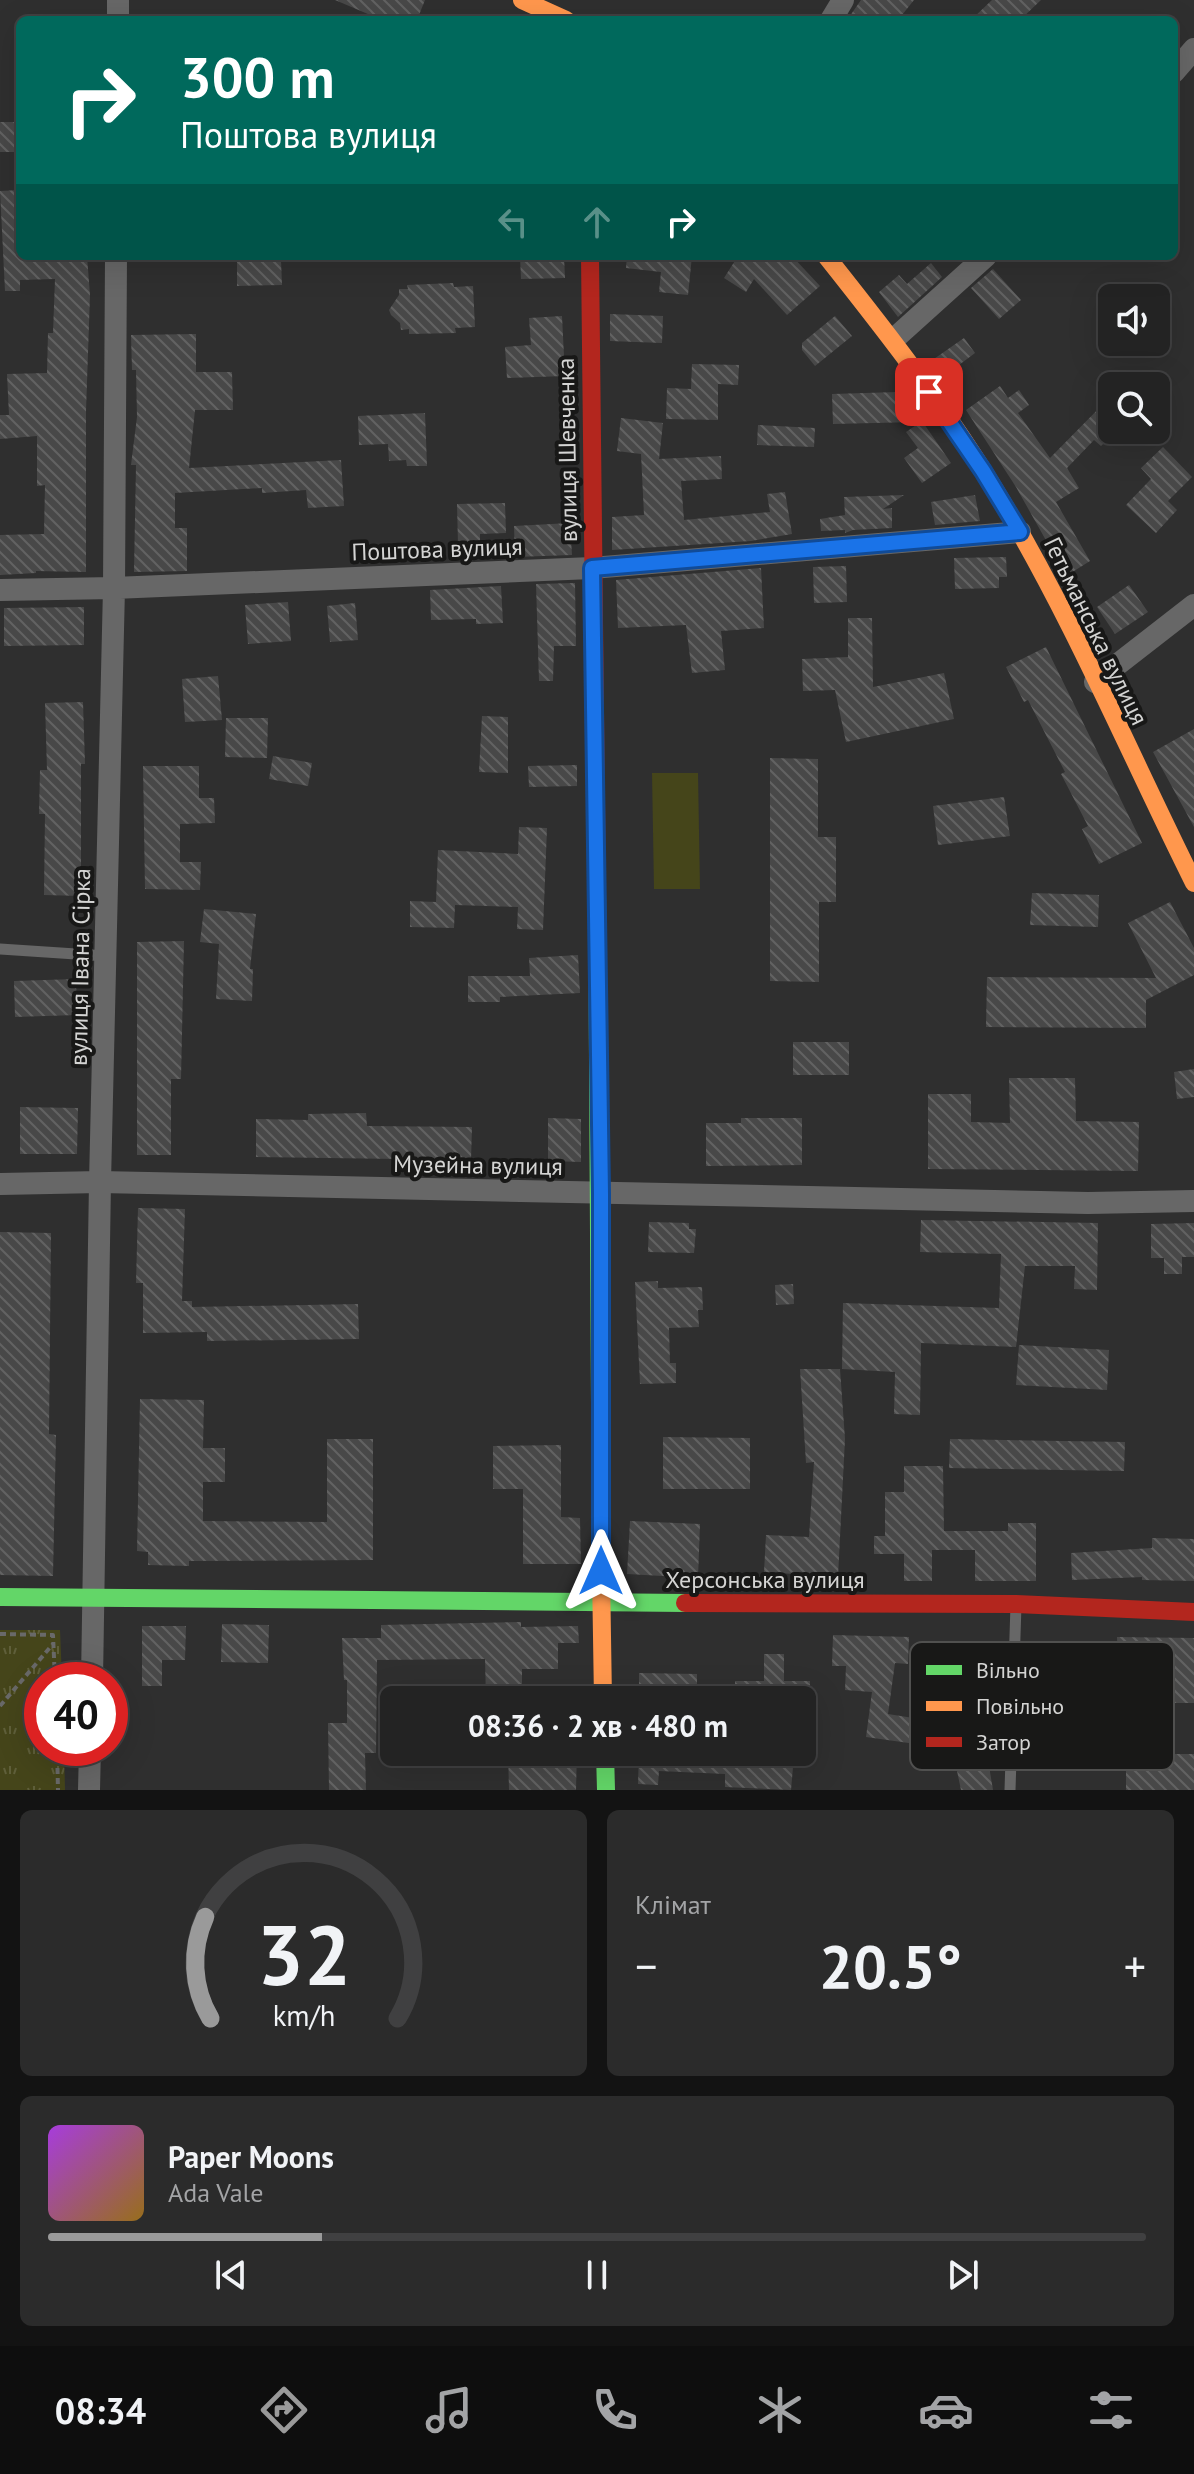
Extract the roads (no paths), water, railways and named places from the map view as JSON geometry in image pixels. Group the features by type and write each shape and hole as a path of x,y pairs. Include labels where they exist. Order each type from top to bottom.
{"street":[{"path":"522,0 557,16"},
{"path":"1178,67 1194,49"},
{"name":"вулиця Івана Сірка","path":"93,1662 114,588 116,260"},
{"name":"вулиця Шевченка","path":"590,260 601,1194 603,1686"},
{"name":"Гетьманська вулиця","path":"829,260 894,339 1020,532 1062,611 1194,883"},
{"path":"894,339 982,260"},
{"name":"Поштова вулиця","path":"0,590 592,568 1020,532"},
{"path":"1095,682 1194,605"},
{"name":"Музейна вулиця","path":"0,1184 100,1182 1088,1203 1194,1201"},
{"name":"Херсонська вулиця","path":"0,1597 1016,1604 1194,1612"},
{"path":"89,1790 90,1766"},
{"path":"605,1766 606,1790"}],"lane":[{"path":"0,949 107,956"},
{"path":"1015,1642 1016,1604"},
{"path":"1010,1790 1011,1770"}]}
